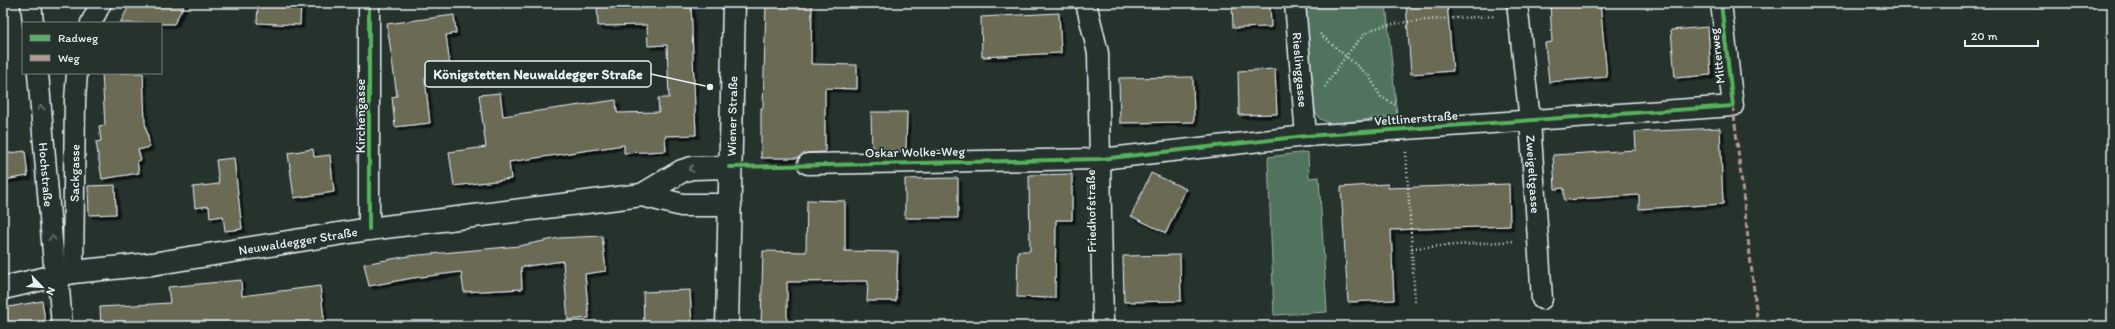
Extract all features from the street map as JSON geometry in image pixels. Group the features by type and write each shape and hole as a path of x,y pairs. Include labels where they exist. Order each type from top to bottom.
{"main road":[{"name":"Wiener Straße","path":"727,326 730,205 729,167 734,3"},
{"name":"Neuwaldegger Straße","path":"642,195 682,171 692,168 729,167"},
{"name":"Neuwaldegger Straße","path":"3,288 62,275 152,264 369,229 642,195 682,204 730,205"}],"street":[{"path":"32,3 33,22"},
{"path":"92,22 101,3"},
{"name":"Kirchengasse","path":"369,3 369,229"},
{"name":"Friedhofstraße","path":"1086,3 1098,53 1103,324"},
{"name":"Rieslinggasse","path":"1296,3 1305,128"},
{"name":"Mitterweg","path":"1721,3 1733,106"},
{"name":"Zweigeltgasse","path":"1517,8 1530,121 1542,298"},
{"name":"Hochstraße","path":"38,74 62,275"},
{"name":"Sackgasse","path":"62,275 77,74"},
{"name":"Veltlinerstraße","path":"1101,159 1305,128 1405,129 1733,106"},
{"name":"Oskar Wolke-Weg","path":"808,164 1101,159"},
{"path":"62,275 62,326"}],"path":[{"path":"1305,128 1337,68 1367,33 1387,25 1517,8"},
{"path":"1314,34 1322,34 1369,76 1381,97 1396,105"},
{"path":"1405,129 1415,302"},
{"path":"1412,248 1538,240"}],"green space":[{"path":"1303,3 1386,3 1397,116 1331,124 1320,119 1312,107"},
{"path":"1308,152 1309,178 1319,177 1327,312 1274,315 1268,157"}],"building":[{"path":"128,3 185,3 174,24 162,24 162,22 121,22 130,4"},
{"path":"258,3 301,3 300,25 257,23"},
{"path":"597,3 691,3 696,135 665,136 666,151 624,153 624,145 509,162 511,179 454,186 449,152 486,147 479,95 500,93 503,116 616,100 617,113 659,112 658,98 669,98 667,45 648,46 647,25 598,26"},
{"path":"766,3 812,3 811,64 857,65 857,89 825,88 825,152 807,153 798,158 761,158 761,108 763,108"},
{"path":"1232,3 1270,3 1271,27 1233,28"},
{"path":"1406,3 1447,3 1453,71 1411,74"},
{"path":"1550,3 1600,3 1607,77 1549,82 1545,43 1552,42"},
{"path":"1059,13 1061,53 982,57 981,17"},
{"path":"454,15 456,33 446,35 451,74 425,78 430,123 395,127 392,97 397,96 387,24"},
{"path":"1708,27 1711,75 1675,78 1671,30"},
{"path":"1275,69 1277,114 1239,115 1238,71"},
{"path":"102,74 143,74 145,123 150,147 138,150 141,160 137,161 139,173 102,179 96,142 101,141 99,126 105,125"},
{"path":"1193,77 1194,122 1120,123 1119,78"},
{"path":"871,112 907,112 906,151 872,151"},
{"path":"1720,128 1723,204 1639,209 1639,195 1564,200 1564,188 1555,189 1553,155 1636,150 1635,132"},
{"path":"313,149 314,157 330,155 334,192 294,198 288,153"},
{"path":"25,151 28,176 3,180 3,154"},
{"path":"234,158 242,229 225,231 223,216 210,218 209,206 195,208 193,187 219,184 216,160"},
{"path":"1151,173 1186,189 1166,233 1131,216"},
{"path":"1072,174 1072,220 1056,220 1055,298 1017,297 1018,251 1030,251 1029,175"},
{"path":"958,178 958,218 905,218 905,179"},
{"path":"1388,184 1388,188 1509,184 1510,226 1391,230 1394,300 1348,302 1341,187"},
{"path":"115,185 116,214 89,215 88,186"},
{"path":"807,200 845,201 845,251 898,252 896,301 867,301 868,281 787,282 787,326 761,326 763,251 806,252"},
{"path":"602,236 606,271 585,274 589,318 568,320 563,261 521,267 522,289 464,292 461,272 413,278 369,286 364,264 409,256 519,246 559,238"},
{"path":"1180,255 1181,301 1124,302 1123,256"},
{"path":"241,280 242,296 320,286 325,326 264,326 264,323 233,326 101,326 100,307 170,303 168,287"},
{"path":"690,290 692,326 644,326 643,292"},
{"path":"42,301 46,326 3,326 3,308"}],"marked path":[{"path":"1733,106 1758,326"}],"cycle path":[{"path":"369,3 369,229"},
{"path":"729,167 1101,159 1306,136 1733,106 1721,3"}],"place":[{"name":"Königstetten Neuwaldegger Straße","path":"710,87"}]}
